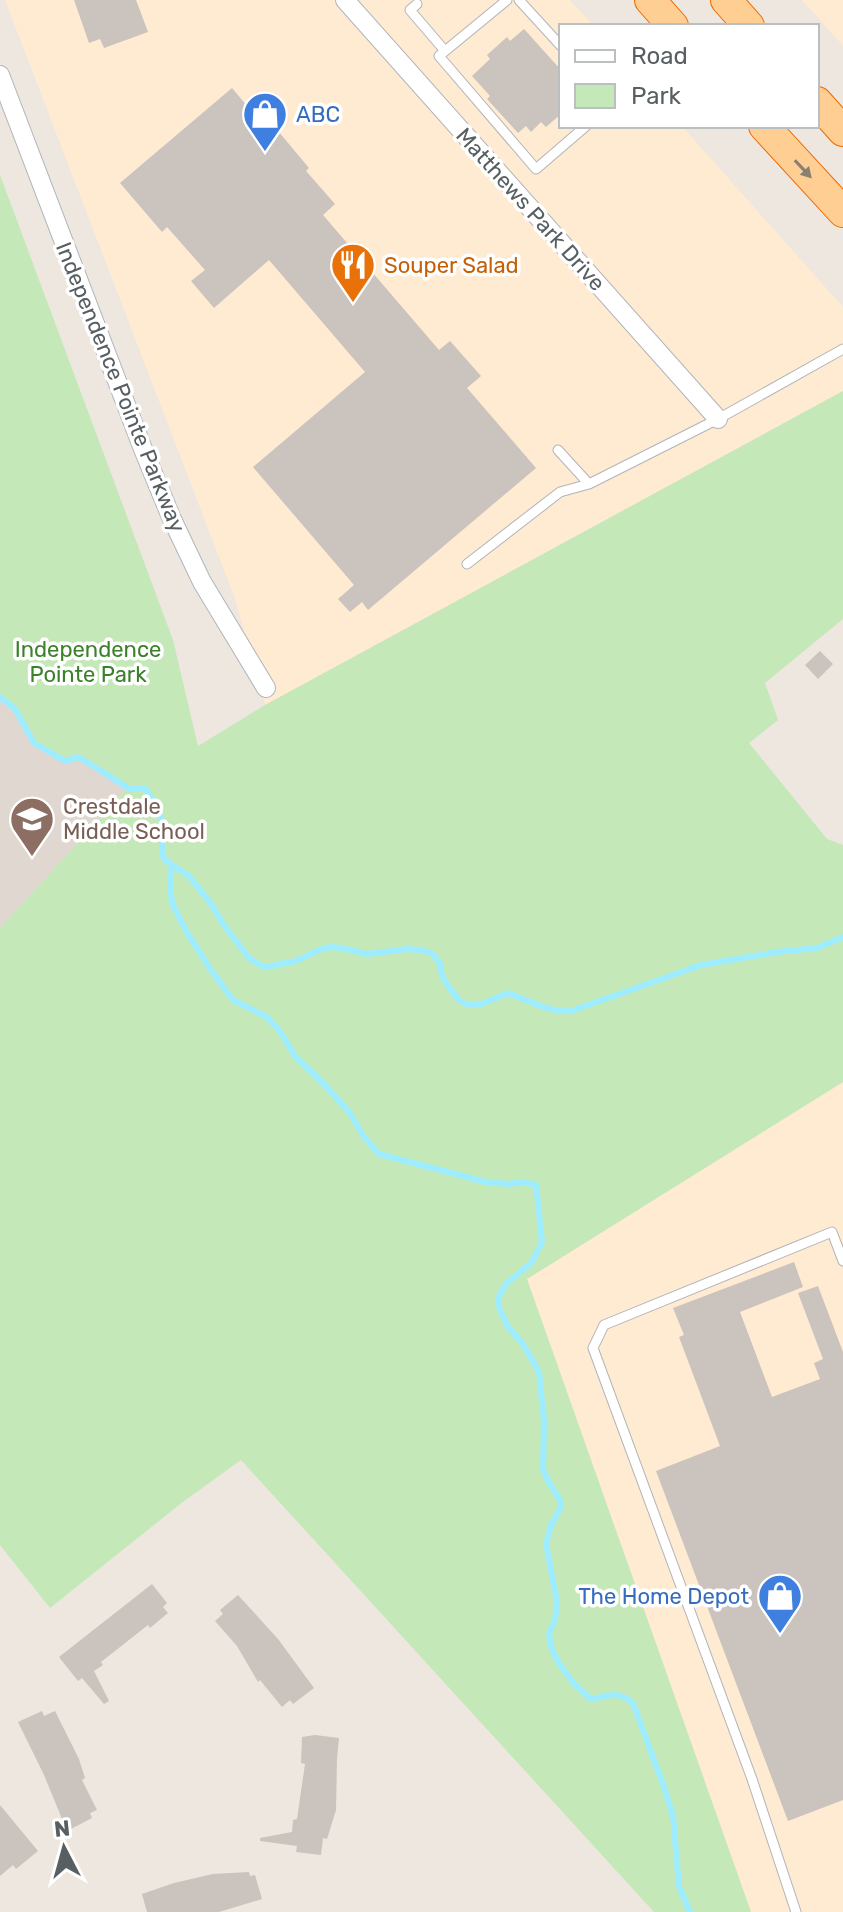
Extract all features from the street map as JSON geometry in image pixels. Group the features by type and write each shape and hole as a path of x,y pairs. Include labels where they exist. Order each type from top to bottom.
{"highway":[{"path":"650,0 671,24"},
{"path":"726,0 747,24"},
{"path":"766,128 843,212"}],"street":[{"name":"Matthews Park Drive","path":"346,0 718,419"},
{"name":"Independence Pointe Parkway","path":"0,75 171,517 202,582 266,688"}],"lane":[{"path":"507,0 439,56 536,169 584,128"},
{"path":"519,0 559,44"},
{"path":"418,1 410,10 445,51"},
{"path":"467,564 560,492 589,484 718,419 843,349"},
{"path":"558,450 589,484"},
{"path":"796,1912 752,1779 593,1348 604,1325 843,1228"},
{"path":"832,1232 843,1261"}],"shaded area":[{"path":"5,0 570,0 592,24 559,24 559,128 684,128 843,307 843,391 265,705 235,599"},
{"path":"802,0 843,0 843,46"},
{"name":"Crestdale Middle School","path":"0,697 15,709 35,744 79,757 128,788 0,928"},
{"path":"843,1082 843,1912 751,1912 527,1279"}],"green space":[{"name":"Independence Pointe Park","path":"0,175 173,640 198,746 265,705 843,391 843,619 765,683 778,720 749,743 827,839 843,845 843,1082 527,1279 751,1912 654,1912 241,1460 184,1501 50,1608 0,1545 0,928 128,788 80,757 65,761 34,743 15,709 0,697"}],"building":[{"path":"74,0 136,0 148,32 104,48 100,39 89,43"},
{"path":"524,29 559,68 559,116 546,127 541,122 531,132 526,126 518,133 487,99 490,96 472,76 490,59 487,55 507,37 510,41"},
{"path":"232,88 262,124 268,119 309,168 306,171 335,204 323,215 439,350 450,341 481,376 467,388 536,468 368,610 362,602 350,612 338,599 354,585 253,467 365,372 269,260 214,308 191,281 205,270 167,227 162,232 120,183"},
{"path":"820,651 833,664 818,679 805,665"},
{"name":"The Home Depot","path":"794,1262 803,1287 740,1312 772,1397 820,1379 814,1363 823,1359 798,1293 818,1286 843,1352 843,1800 788,1821 656,1471 720,1446 679,1337 684,1335 673,1308"},
{"path":"152,1584 167,1603 163,1607 168,1613 150,1628 148,1625 94,1671 109,1701 104,1704 82,1678 78,1681 59,1657"},
{"path":"238,1595 278,1639 314,1688 293,1704 290,1700 282,1707 260,1680 258,1682 237,1646 215,1621 223,1614 220,1610"},
{"path":"42,1711 44,1716 55,1711 79,1759 85,1778 82,1780 97,1810 90,1813 92,1818 67,1831 18,1722"},
{"path":"302,1737 339,1738 336,1810 327,1839 323,1838 321,1855 296,1852 297,1846 260,1841 260,1838 292,1832 293,1820 297,1819 305,1764 301,1763"},
{"path":"0,1805 38,1851 16,1869 13,1865 0,1876"},
{"path":"249,1872 250,1876 255,1875 262,1899 219,1912 147,1912 142,1894 213,1874"}],"waterway":[{"path":"0,697 15,709 34,743 65,761 79,757 128,788 145,788 162,821 162,853 165,860 189,876 249,958 262,966 296,961 330,947 367,954 422,950 433,954 450,989 468,1005 479,1005 508,993 546,1008 571,1011 701,965 817,948 843,937"},
{"path":"172,865 172,903 211,970 233,1000 267,1017 279,1030 295,1056 349,1112 379,1154 486,1182 536,1185 542,1242 532,1262 506,1284 498,1305 508,1327 523,1344 539,1372 544,1421 543,1469 560,1500 561,1507 551,1525 546,1544 557,1602 555,1620 549,1633 552,1650 575,1685 591,1699 618,1695 633,1703 673,1816 679,1886 690,1912"}],"place":[{"name":"ABC","path":"265,153"},
{"name":"Souper Salad","path":"353,304"},
{"name":"Crestdale Middle School","path":"32,858"},
{"name":"The Home Depot","path":"780,1635"}]}
